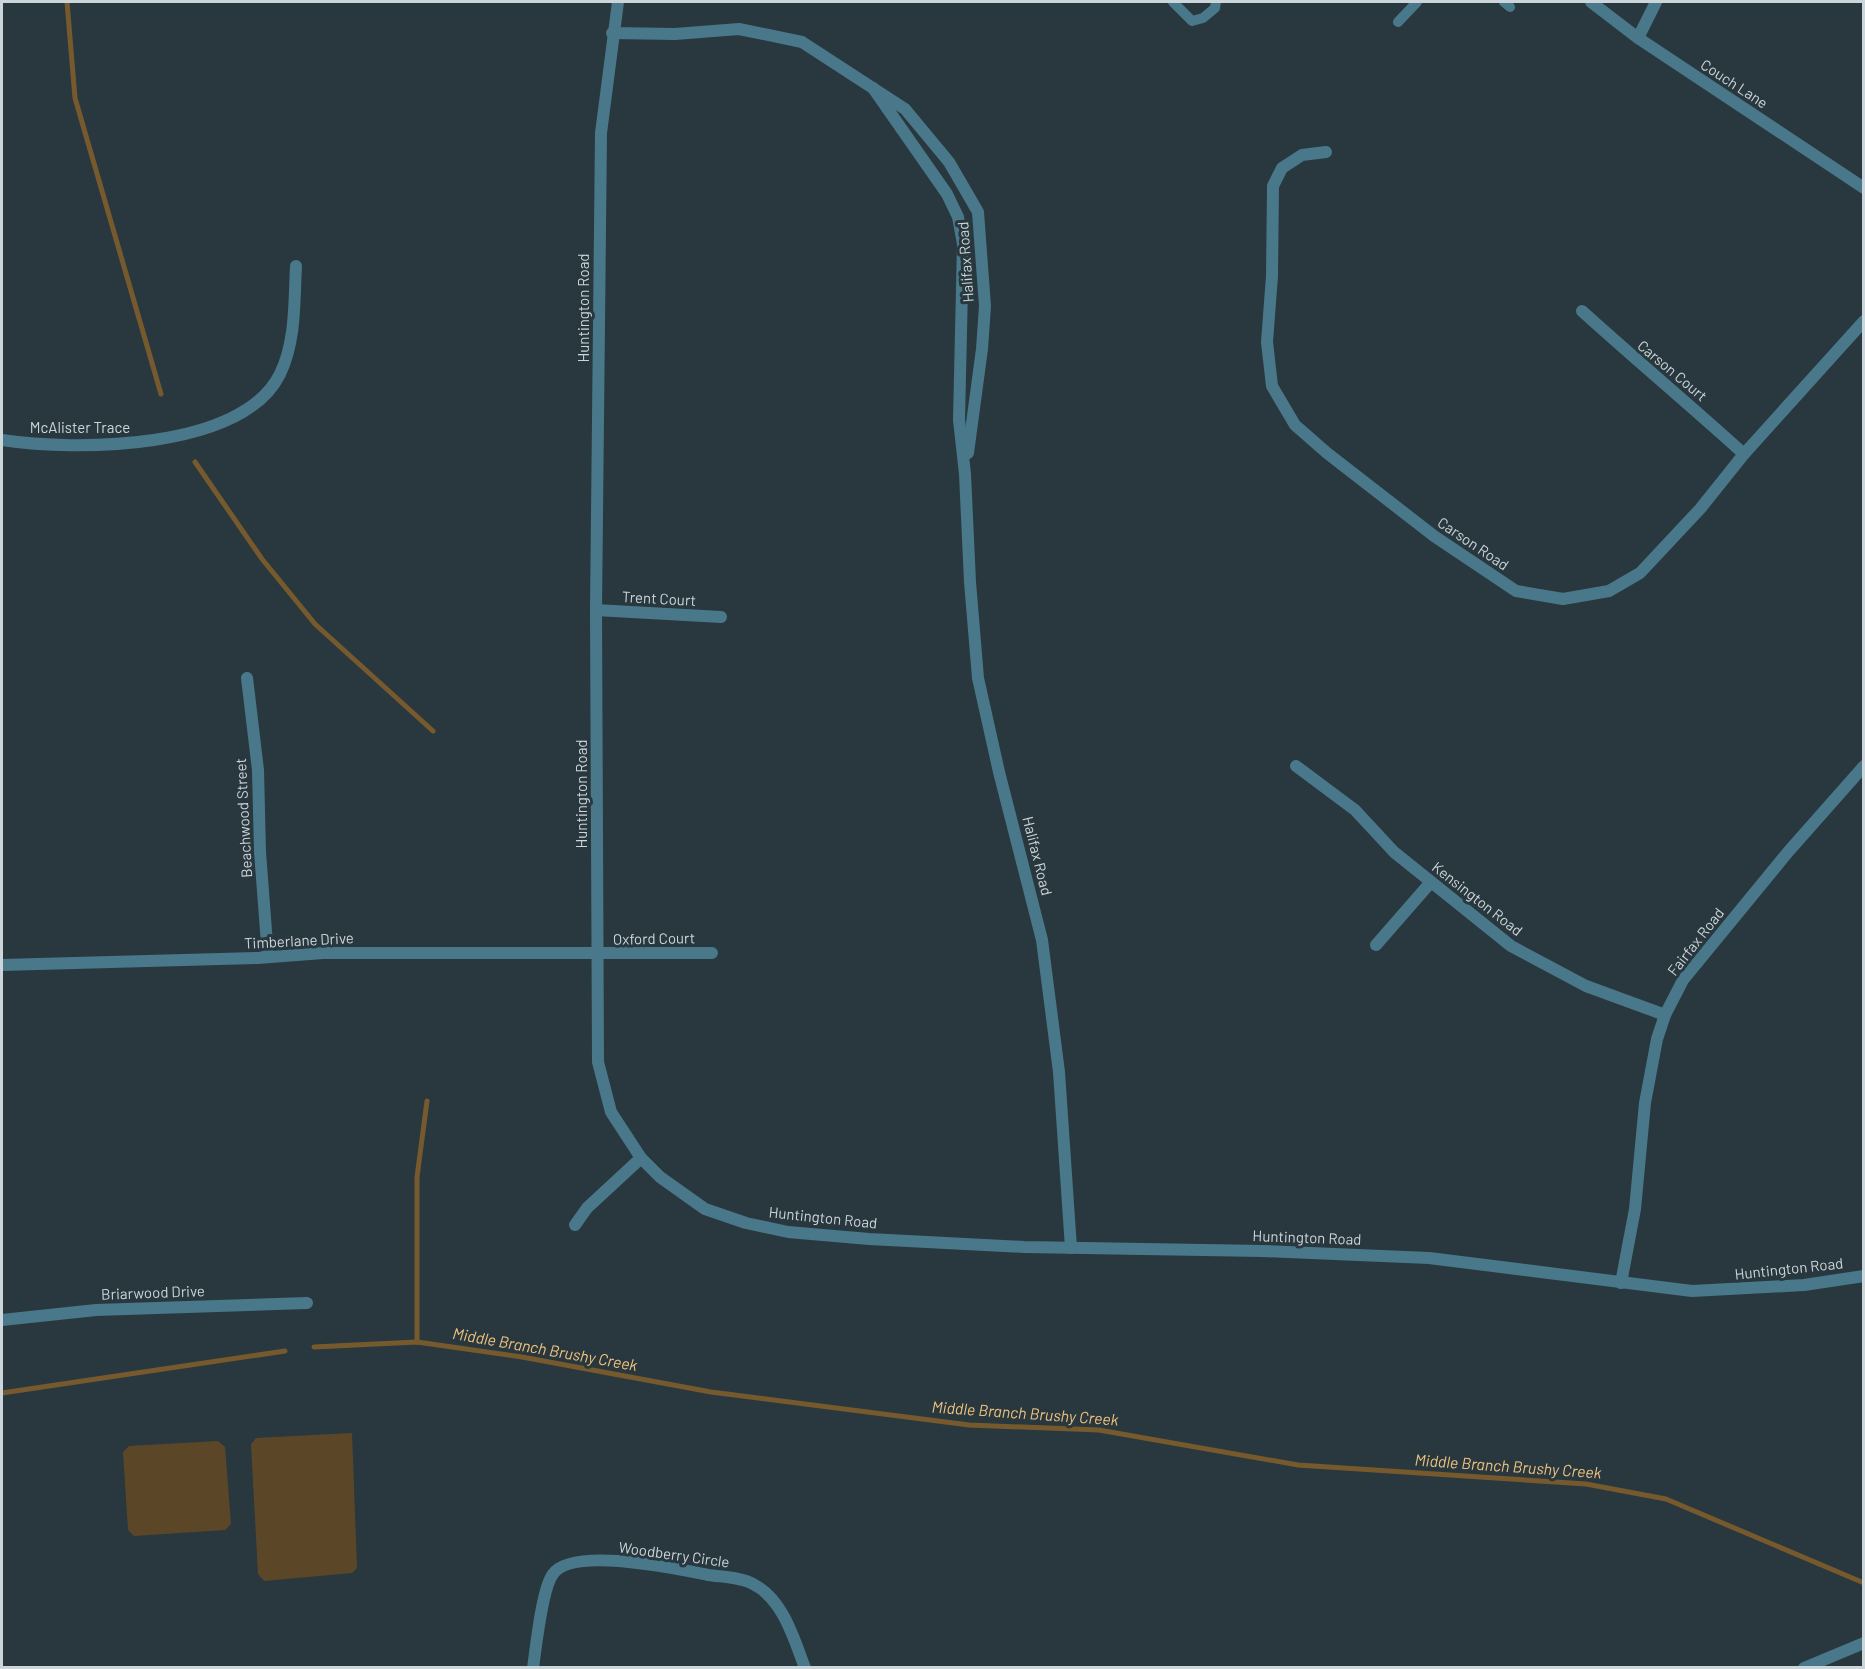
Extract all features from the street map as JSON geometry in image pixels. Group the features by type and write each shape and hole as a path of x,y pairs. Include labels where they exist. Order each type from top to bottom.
{"street":[{"name":"Huntington Road","path":"618,2 612,33 601,133 596,610 598,1062 611,1112 641,1158 660,1177 705,1209 746,1224 789,1232 869,1239 1024,1247 1263,1251 1429,1258 1692,1291 1804,1286 1863,1276"},
{"name":"Couch Lane","path":"1591,2 1638,38 1863,188"},
{"path":"1638,38 1656,2"},
{"name":"Halifax Road","path":"612,33 675,34 740,29 802,42 905,109 950,162 978,212 985,306 982,348 965,474"},
{"name":"Halifax Road","path":"873,88 947,194 958,217 963,244 959,420 965,474 970,582 978,678 999,772 1042,940 1059,1072 1071,1248"},
{"name":"Carson Road","path":"1326,152 1302,155 1282,168 1273,186 1272,276 1267,342 1272,386 1295,425 1327,453 1434,537 1516,591 1563,599 1609,591 1640,573 1700,509 1744,453 1863,321"},
{"name":"McAlister Trace","path":"2,440 26,444 126,444 193,433 229,419 264,397 280,374 288,349 294,312 296,266"},
{"name":"Carson Court","path":"1581,311 1625,352 1671,388 1744,453"},
{"name":"Trent Court","path":"596,610 721,617"},
{"name":"Beachwood Street","path":"247,678 258,770 260,852 268,957"},
{"name":"Kensington Road","path":"1296,766 1355,810 1394,852 1511,946 1586,986 1665,1016"},
{"name":"Fairfax Road","path":"1621,1283 1635,1209 1645,1103 1657,1039 1665,1016 1683,980 1788,852 1863,766"},
{"path":"1376,945 1431,882"},
{"name":"Timberlane Drive","path":"2,965 376,953 597,955"},
{"name":"Oxford Court","path":"597,955 712,953"},
{"path":"575,1225 587,1208 641,1158"},
{"name":"Briarwood Drive","path":"2,1320 96,1311 307,1303"},
{"name":"Woodberry Circle","path":"532,1668 544,1602 552,1575 562,1565 594,1560 650,1564 752,1583 771,1597 789,1628 805,1668"},
{"path":"1804,1668 1863,1643"}],"lane":[{"path":"1173,2 1192,21 1203,18 1215,8 1216,2"},
{"path":"1398,22 1417,2"}],"shaded area":[{"path":"352,1433 357,1568 352,1573 264,1581 258,1574 251,1444 256,1438"},
{"path":"218,1441 225,1447 231,1524 225,1530 134,1536 128,1530 123,1452 129,1446"}],"waterway":[{"path":"67,2 75,98 161,394"},
{"path":"195,462 262,559 315,624 433,731"},
{"path":"417,1342 417,1177 427,1101"},
{"name":"Middle Branch Brushy Creek","path":"314,1347 417,1342 522,1357 711,1392 969,1425 1099,1430 1298,1465 1586,1484 1666,1499 1864,1583"},
{"name":"Middle Branch Brushy Creek","path":"2,1393 285,1351"}]}
